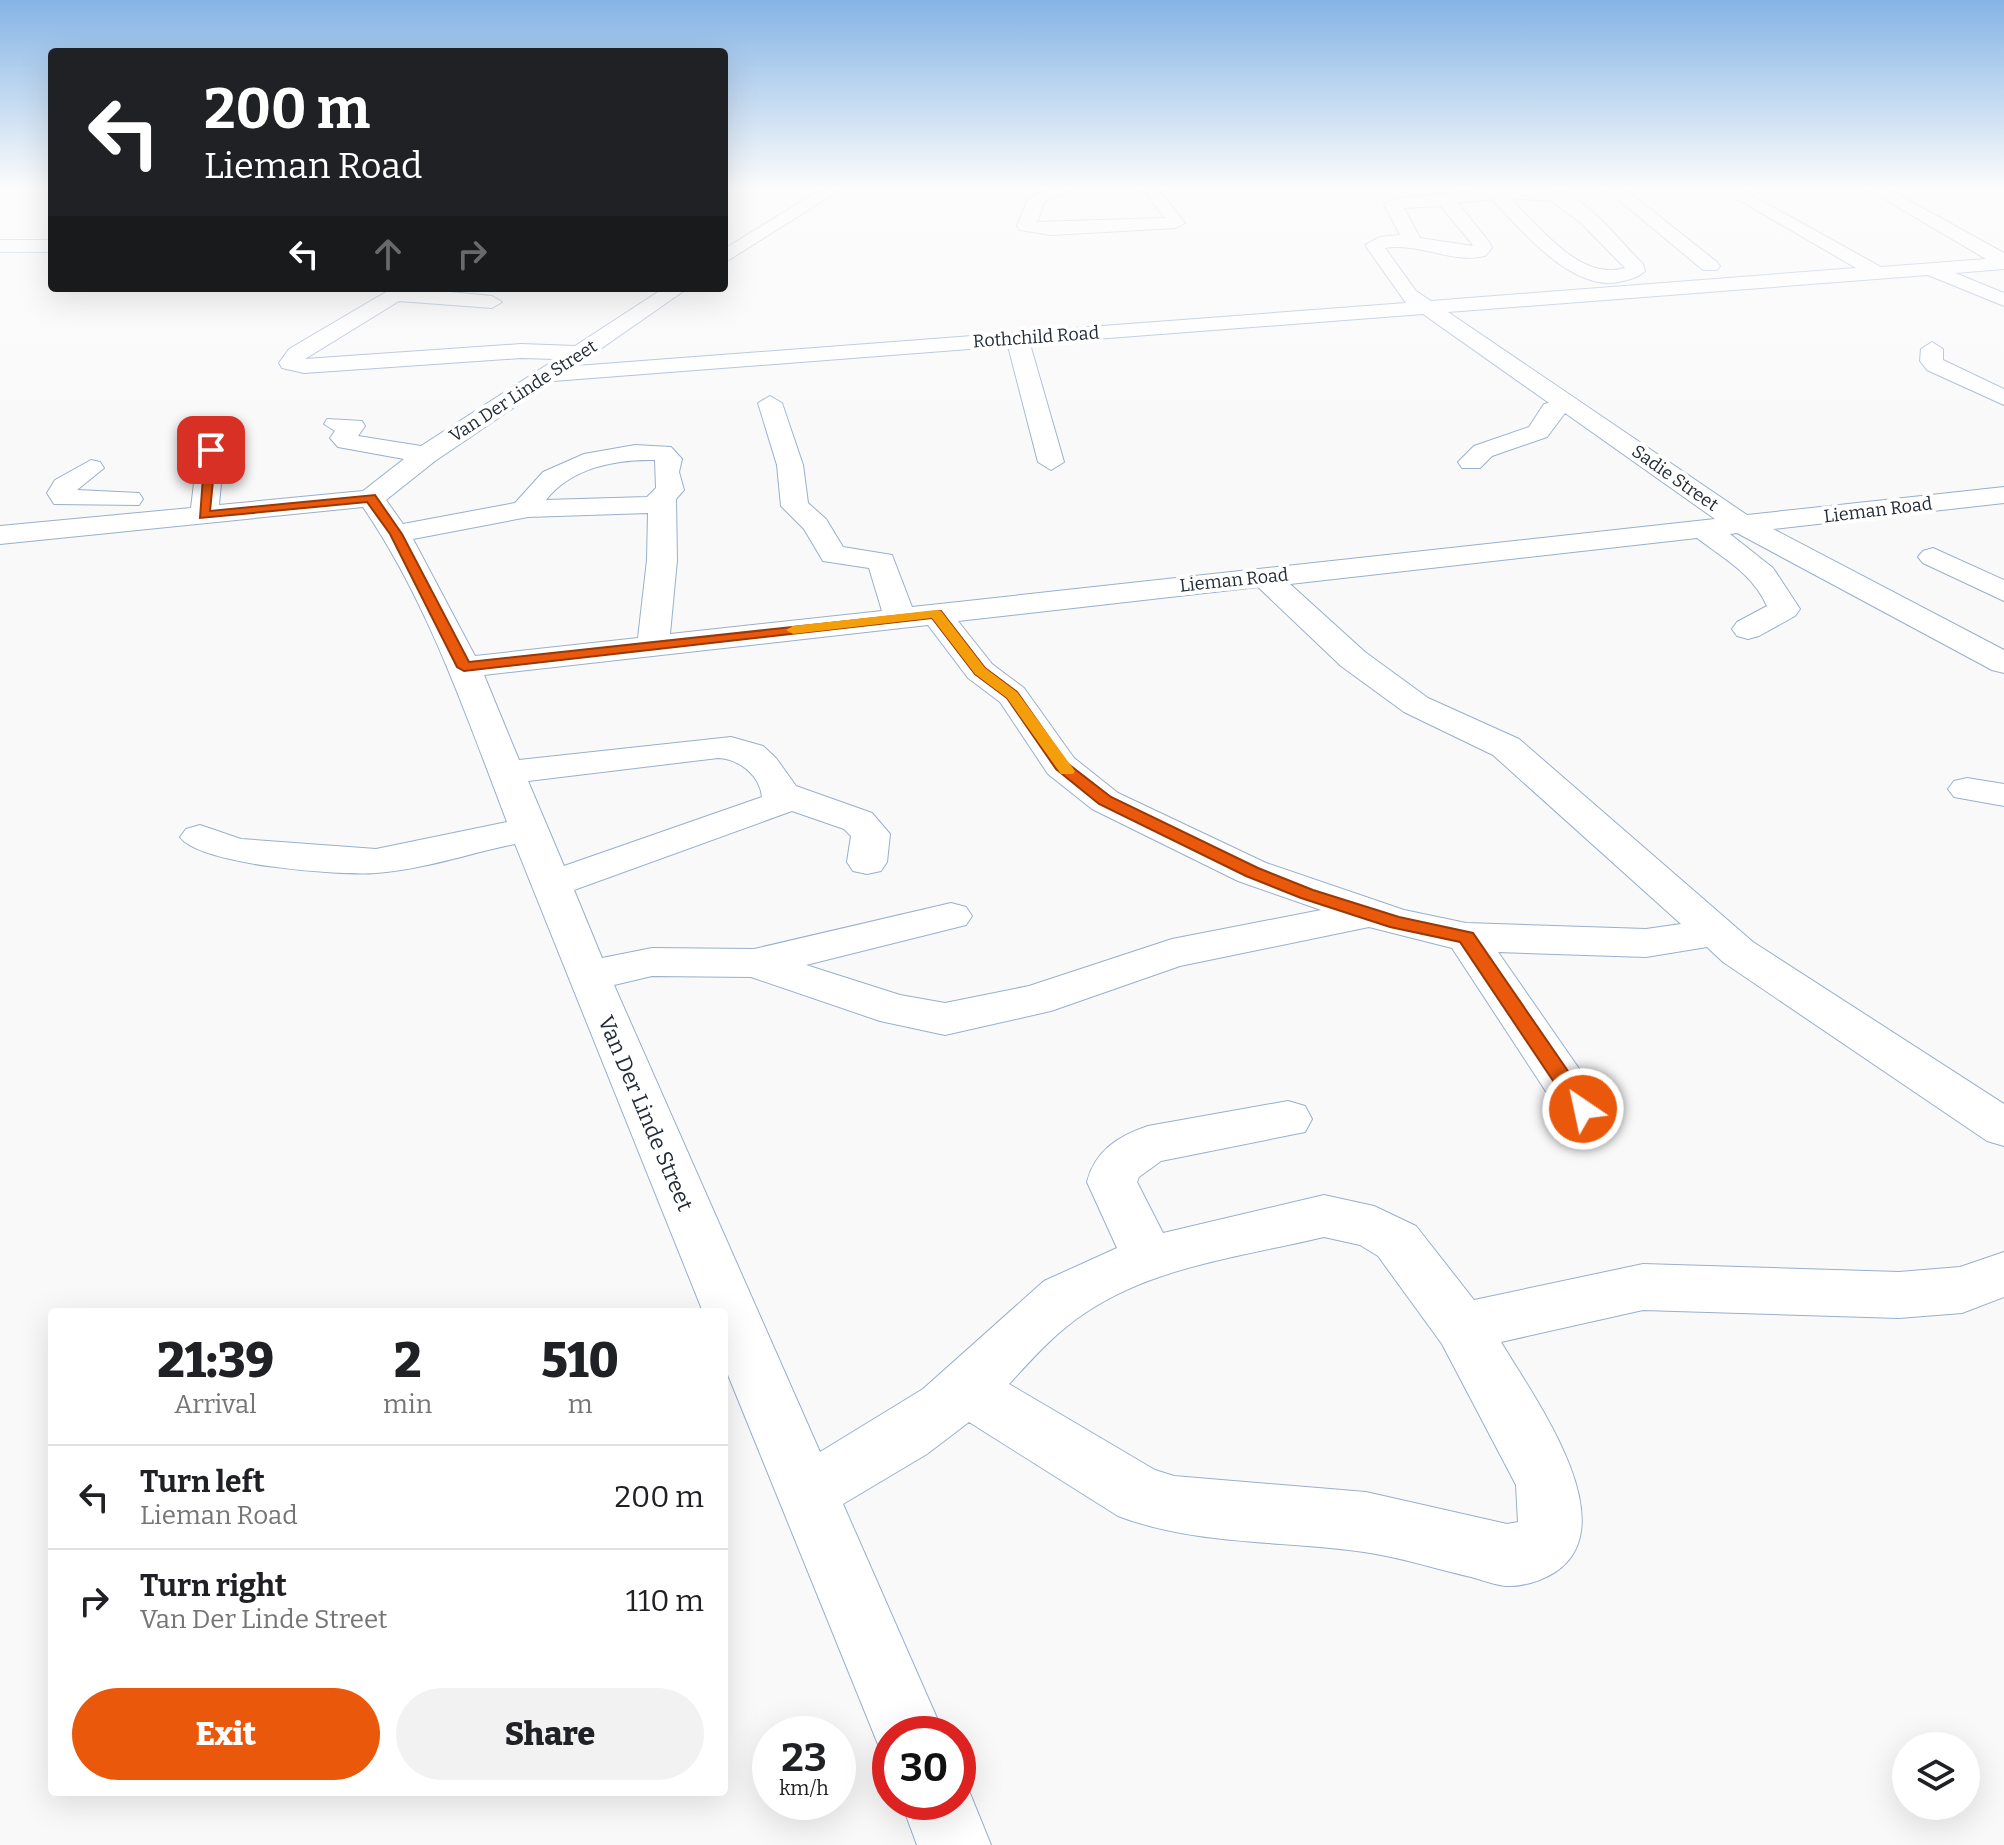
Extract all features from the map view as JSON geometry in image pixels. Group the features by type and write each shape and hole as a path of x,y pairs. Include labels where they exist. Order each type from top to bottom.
{"street":[{"name":"Sadie Street","path":"1396,276 1409,295 1743,525 1995,652"},
{"name":"Rothchild Road","path":"546,375 1822,276"},
{"path":"1947,276 2004,300"},
{"path":"492,302 428,292 393,296 297,354 290,363 304,366 521,351 583,353"},
{"name":"Van Der Linde Street","path":"672,292 426,455 383,516 464,667 588,976 901,1716"},
{"path":"1017,339 1051,462"},
{"path":"1932,349 1931,361 1935,365 2004,398"},
{"path":"747,359 763,392 790,465 795,506 816,525 833,555 882,561 918,616 1012,695 1061,766 1105,801 1252,872 1371,914 1466,937 1646,943 1718,932"},
{"path":"630,393 638,368"},
{"path":"1471,462 1483,451 1538,432 1553,409 1570,405"},
{"path":"336,424 353,426 343,438 347,442 426,455"},
{"path":"205,504 211,450"},
{"path":"91,468 65,486 61,493 64,498 383,516 628,508 662,499 670,490 666,472 669,459 662,452 615,455 556,475 529,503 528,509"},
{"name":"Lieman Road","path":"464,667 2004,495"},
{"path":"653,645 662,560 662,499"},
{"path":"0,535 205,504"},
{"path":"1702,529 1752,562 1777,590 1784,609 1748,629"},
{"path":"1933,557 2004,592"},
{"path":"1265,577 1353,659 1416,705 1506,747 1738,952 2004,1128"},
{"path":"507,772 718,747 741,748 758,757 782,794 858,821 871,834 867,862"},
{"path":"1967,789 2004,795"},
{"path":"553,883 763,811 778,804 782,794"},
{"path":"200,837 235,851 376,861 530,829"},
{"path":"754,963 896,1010 945,1019 1035,1000 1172,953 1371,914"},
{"path":"588,976 652,962 754,963 951,916"},
{"path":"1466,937 1583,1109"},
{"path":"1148,1258 1112,1182 1116,1167 1148,1145 1288,1119"},
{"path":"807,1491 907,1437 962,1393 990,1362 1076,1290 1148,1258 1324,1216 1341,1217 1374,1227 1397,1241 1462,1327 1529,1445 1547,1485 1550,1535 1536,1550 1507,1555 1366,1522 1174,1505 1140,1495 997,1406 962,1393"},
{"path":"1462,1327 1643,1287 1817,1290 1899,1295 1962,1290 2004,1274"},
{"path":"944,1820 954,1845"}],"slow traffic":[{"path":"793,630 936,614 980,671 1012,695 1067,771"}],"route":[{"path":"211,450 204,515 371,498 396,534 464,667 936,614 980,671 1012,695 1061,766 1105,801 1252,872 1307,894 1396,922 1466,937 1583,1109"}]}
